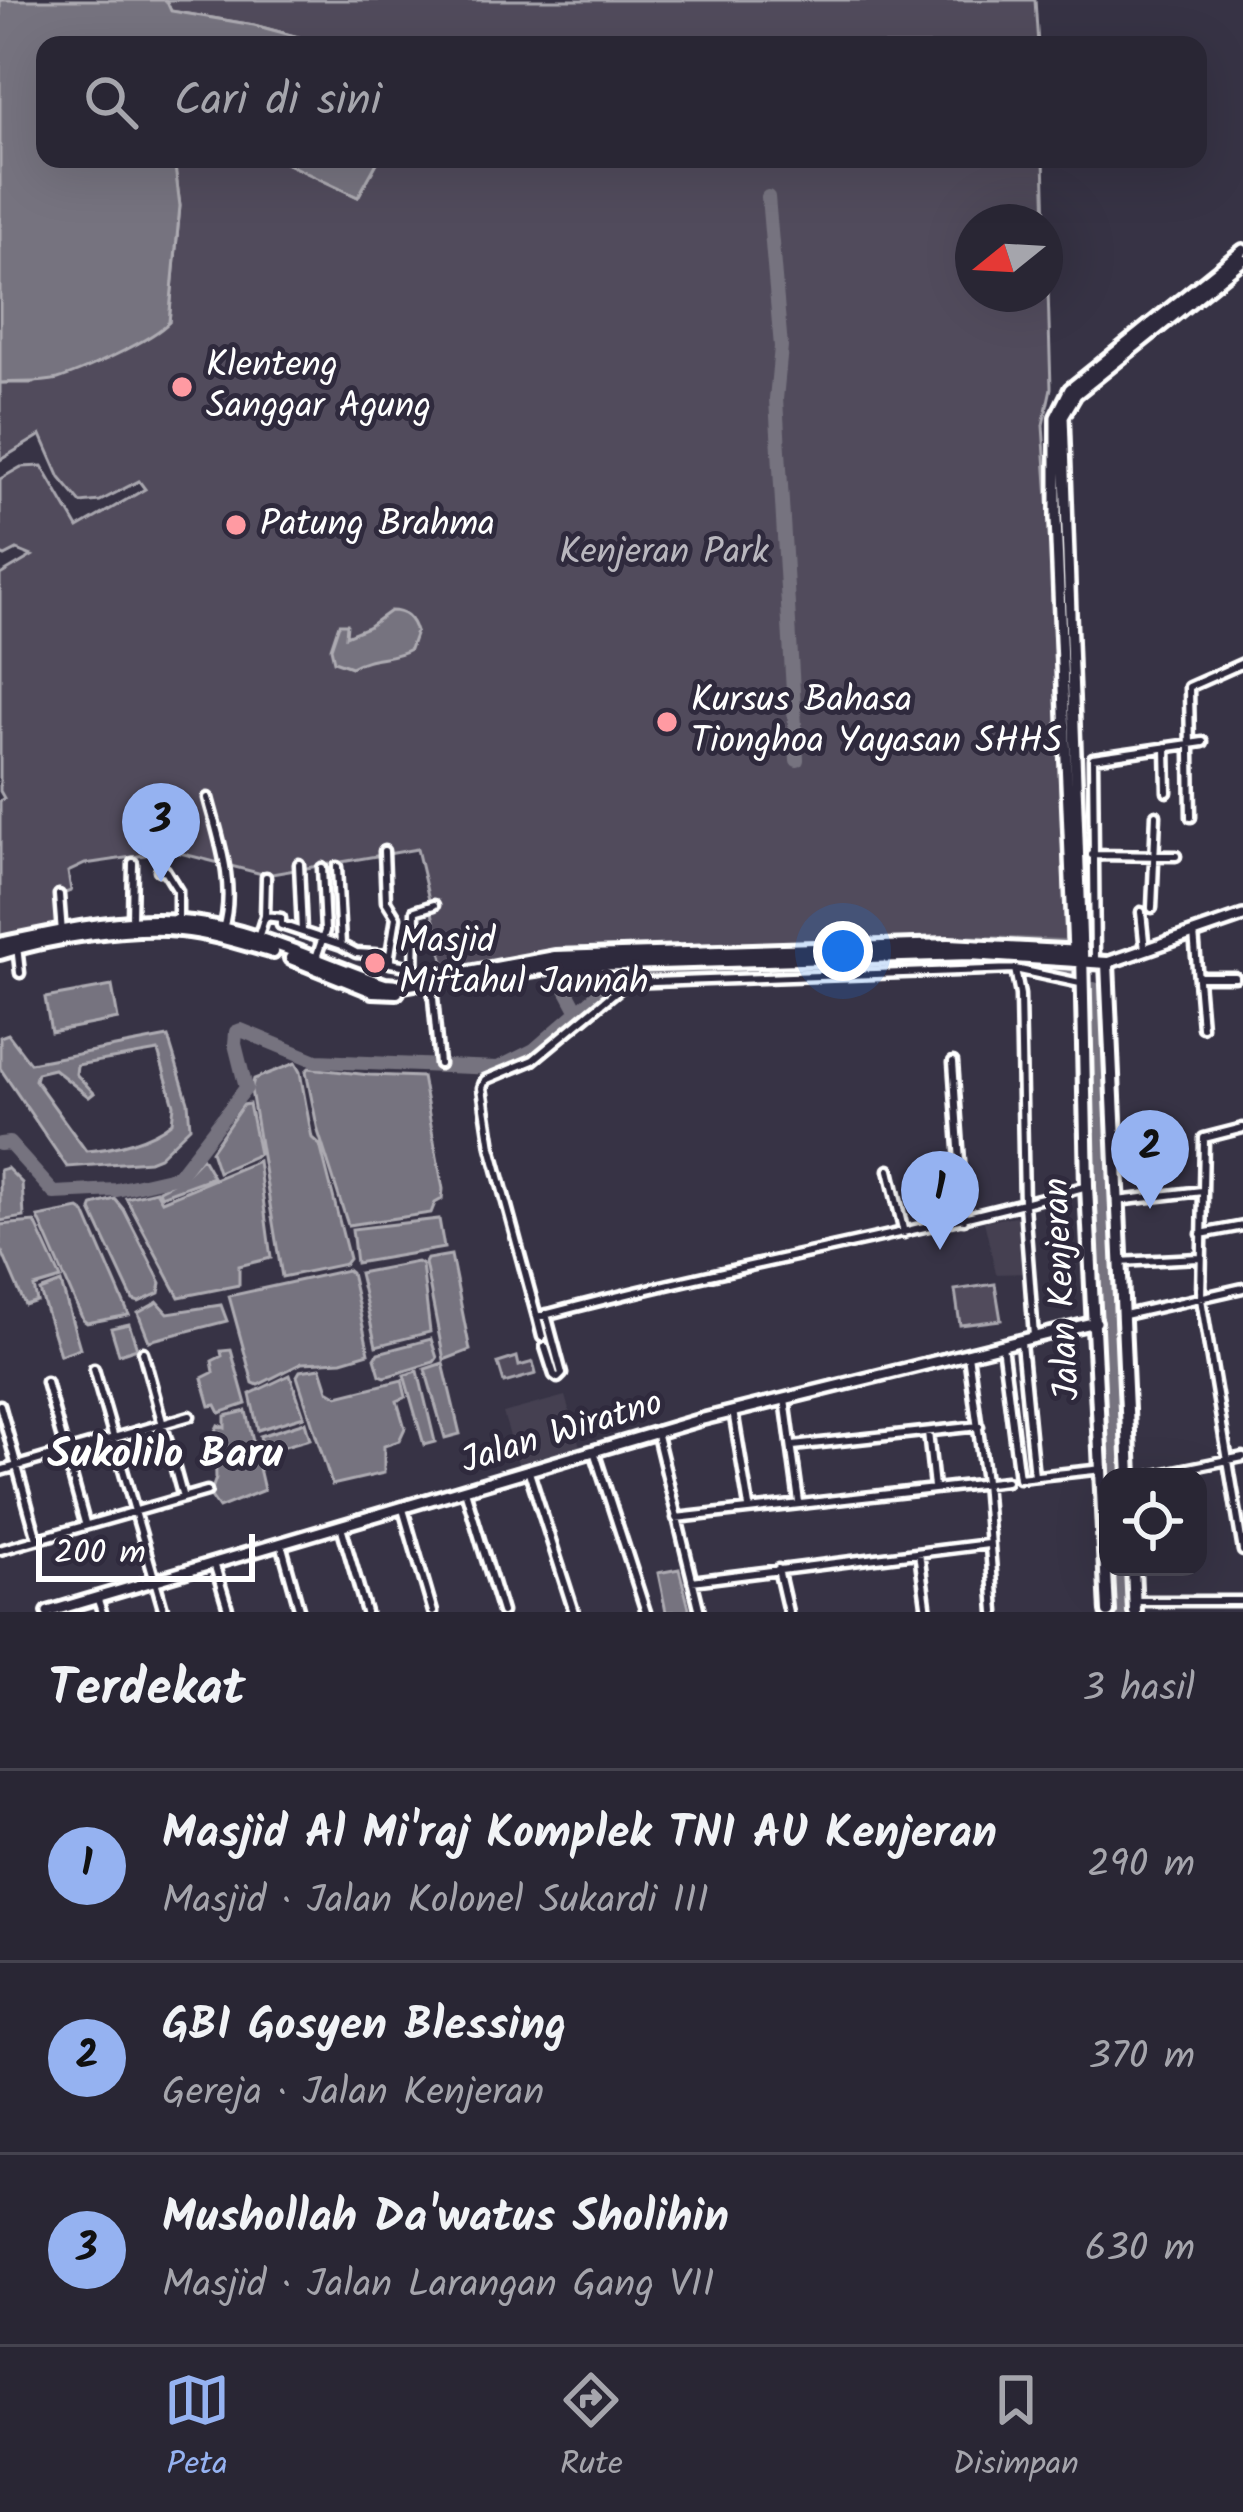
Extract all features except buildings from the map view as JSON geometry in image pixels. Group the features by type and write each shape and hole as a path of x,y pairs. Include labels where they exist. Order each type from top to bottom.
{"main road":[{"path":"0,944 132,922 178,921 317,956 400,989 414,981 555,962 872,953 949,945 1085,959"},
{"path":"258,939 374,991 431,987 555,962"},
{"path":"0,953 16,944"},
{"name":"Jalan Kenjeran","path":"1085,959 1081,982 1087,1186 1103,1468"},
{"name":"Jalan Kenjeran","path":"1085,959 1111,1103 1130,1468"},
{"path":"1085,1105 1111,1103"},
{"name":"Jalan Kenjeran","path":"1107,1576 1108,1612"},
{"path":"1133,1576 1135,1606"}],"street":[{"path":"1085,959 1056,518 1056,417 1070,389 1243,250"},
{"path":"1085,959 1064,416 1076,394 1243,260"},
{"path":"1191,817 1189,687 1243,664"},
{"path":"1085,959 1093,758 1203,742"},
{"path":"1166,747 1167,792"},
{"path":"208,798 229,899 219,928"},
{"path":"1152,908 1156,815"},
{"path":"384,850 386,902 396,917 390,963 415,967"},
{"path":"1092,854 1176,856"},
{"path":"132,922 133,863"},
{"path":"299,864 302,931"},
{"path":"317,956 324,938 322,868"},
{"path":"337,868 341,945"},
{"path":"158,870 165,870 178,891 178,921"},
{"path":"258,939 265,916 266,877"},
{"path":"59,895 62,933"},
{"path":"414,981 415,911 434,905"},
{"path":"1142,912 1144,950"},
{"path":"265,916 356,953 390,955"},
{"path":"1085,959 1144,950 1243,916"},
{"path":"1194,933 1202,1028"},
{"path":"16,944 20,973"},
{"path":"1015,969 1023,992 1024,1205 1034,1337"},
{"path":"545,1347 558,1378 562,1374 546,1314 491,1147 483,1083 532,1060 616,987 665,981 1015,969 1038,978 1081,982"},
{"path":"1200,977 1235,977"},
{"path":"431,987 440,1064"},
{"path":"953,1062 964,1219"},
{"path":"1243,1128 1204,1138 1199,1258 1201,1298 1243,1551"},
{"path":"1113,1142 1167,1136"},
{"path":"889,1169 904,1233"},
{"path":"546,1314 624,1292 767,1265 1024,1205 1087,1186"},
{"path":"1117,1201 1202,1191"},
{"path":"1201,1234 1243,1226"},
{"path":"1119,1262 1199,1258"},
{"path":"1121,1315 1243,1288"},
{"path":"542,1337 546,1314"},
{"name":"Jalan Wiratno","path":"48,1612 656,1431 1096,1322"},
{"path":"1020,1340 1034,1476"},
{"path":"1002,1345 1019,1478 1099,1469"},
{"path":"143,1352 183,1498"},
{"path":"968,1354 985,1481 994,1612"},
{"path":"94,1369 164,1612"},
{"path":"46,1382 85,1525"},
{"path":"785,1400 799,1502"},
{"path":"0,1405 38,1539"},
{"path":"734,1411 749,1508"},
{"path":"0,1471 190,1416"},
{"path":"793,1446 979,1426"},
{"path":"656,1431 700,1612"},
{"path":"928,1432 934,1487"},
{"path":"594,1450 646,1612"},
{"path":"1189,1468 1243,1457"},
{"path":"529,1472 574,1612"},
{"path":"676,1518 1006,1481"},
{"path":"465,1490 502,1612"},
{"path":"0,1550 207,1491"},
{"path":"403,1509 433,1612"},
{"path":"341,1526 366,1612"},
{"path":"281,1543 300,1612"},
{"path":"692,1581 988,1544"},
{"path":"919,1553 927,1612"},
{"path":"214,1563 229,1612"},
{"path":"778,1568 788,1612"},
{"path":"97,1597 102,1612"},
{"path":"1135,1606 1243,1601"}],"shaded area":[{"path":"0,0 166,0 171,11 295,36 36,36 36,168 175,168 180,206 169,322 117,354 58,379 0,383"},
{"path":"296,168 374,168 358,197"},
{"path":"390,611 404,614 412,623 416,632 410,649 351,667 334,661 331,648 339,624 347,624 346,636"},
{"path":"112,986 118,1019 51,1032 45,998"},
{"path":"8,1034 30,1063 168,1037 188,1102 190,1127 149,1161 67,1167 0,1068 0,1037","holes":["158,1051 174,1105 172,1122 153,1134 86,1151 35,1080 37,1073 54,1069 89,1097 94,1093 76,1074 77,1065"]},
{"path":"295,1063 349,1259 345,1264 282,1277 251,1090 254,1079"},
{"path":"309,1068 422,1077 443,1189 431,1213 348,1225 318,1131"},
{"path":"249,1104 259,1154 218,1172 211,1151 243,1105"},
{"path":"202,1158 213,1177 161,1196 159,1190 182,1178"},
{"path":"258,1161 271,1258 239,1266 239,1285 179,1297 126,1198 156,1191 162,1201"},
{"path":"7,1168 22,1183 24,1217 0,1221 0,1170"},
{"path":"115,1199 161,1283 159,1293 139,1302 133,1300 91,1210 93,1205"},
{"path":"79,1209 85,1213 129,1315 83,1320 38,1217"},
{"path":"1023,1215 1027,1273 996,1274 984,1221"},
{"path":"439,1219 444,1248 356,1263 352,1229"},
{"path":"35,1222 61,1279 34,1287 37,1301 25,1305 0,1247 0,1225"},
{"path":"451,1255 470,1350 444,1360 425,1263"},
{"path":"417,1262 422,1265 430,1332 376,1346 359,1273"},
{"path":"347,1270 369,1353 342,1361 302,1363 258,1385 253,1383 229,1296"},
{"path":"61,1283 80,1348 60,1355 40,1291"},
{"path":"158,1302 168,1313 221,1305 227,1321 149,1341 138,1313"},
{"path":"129,1324 137,1348 119,1354 111,1328"},
{"path":"431,1339 434,1362 380,1375 378,1353"},
{"path":"231,1350 246,1404 220,1413 216,1405 210,1406 202,1378 214,1372 212,1361 222,1356 221,1351"},
{"path":"443,1363 460,1434 445,1438 425,1369"},
{"path":"321,1368 328,1390 338,1396 402,1380 406,1397 397,1401 405,1428 399,1441 384,1446 384,1473 332,1485 297,1376 300,1371"},
{"path":"418,1371 435,1442 424,1445 404,1375"},
{"path":"290,1375 304,1416 258,1430 250,1394"},
{"path":"565,1396 580,1446 518,1463 503,1413"},
{"path":"246,1411 264,1490 219,1508 210,1495 216,1478 215,1431 218,1425 225,1428 225,1416"},
{"path":"305,1422 310,1439 264,1452 260,1436"},
{"path":"679,1569 690,1612 666,1612 658,1573"}],"green space":[{"path":"166,0 1035,0 1037,36 295,36 171,11"},
{"name":"Kenjeran Park","path":"175,168 296,168 358,197 374,168 1044,168 1045,204 955,204 955,312 1049,312 1051,388 1043,425 1056,618 1066,952 1012,948 447,976 417,849 266,875 172,851 85,864 68,872 71,891 59,895 62,933 0,944 0,801 4,798 0,791 0,575 32,556 17,550 0,554 0,479 21,467 42,466 78,528 145,489 139,481 100,501 81,503 60,478 41,435 0,460 0,383 33,383 139,342 169,322 180,206"},
{"path":"995,1284 1001,1320 960,1325 955,1290"},
{"path":"517,1357 519,1366 533,1362 536,1374 504,1383 498,1363"}],"waterway":[{"path":"768,197 781,347 776,399 797,760"},
{"path":"962,942 1064,946"},
{"path":"562,957 562,982 577,1010"},
{"path":"0,1144 9,1143 54,1193 117,1190 178,1176 246,1088 235,1044 236,1032 241,1030 316,1061 498,1068 534,1050 621,974 956,961 1017,962 1073,974"},
{"path":"1094,989 1116,1468"},
{"path":"1120,1576 1121,1612"}],"place":[{"name":"Klenteng Sanggar Agung","path":"182,387"},
{"name":"Patung Brahma","path":"236,525"},
{"name":"Kursus Bahasa Tionghoa Yayasan SHHS","path":"667,722"},
{"name":"Mushollah Da'watus Sholihin","path":"161,882"},
{"name":"Masjid Miftahul Jannah","path":"375,963"},
{"name":"GBI Gosyen Blessing","path":"1150,1209"},
{"name":"Masjid Al Mi'raj Komplek TNI AU Kenjeran","path":"940,1250"}],"district":[{"name":"Sukolilo Baru","path":"165,1455"}]}
